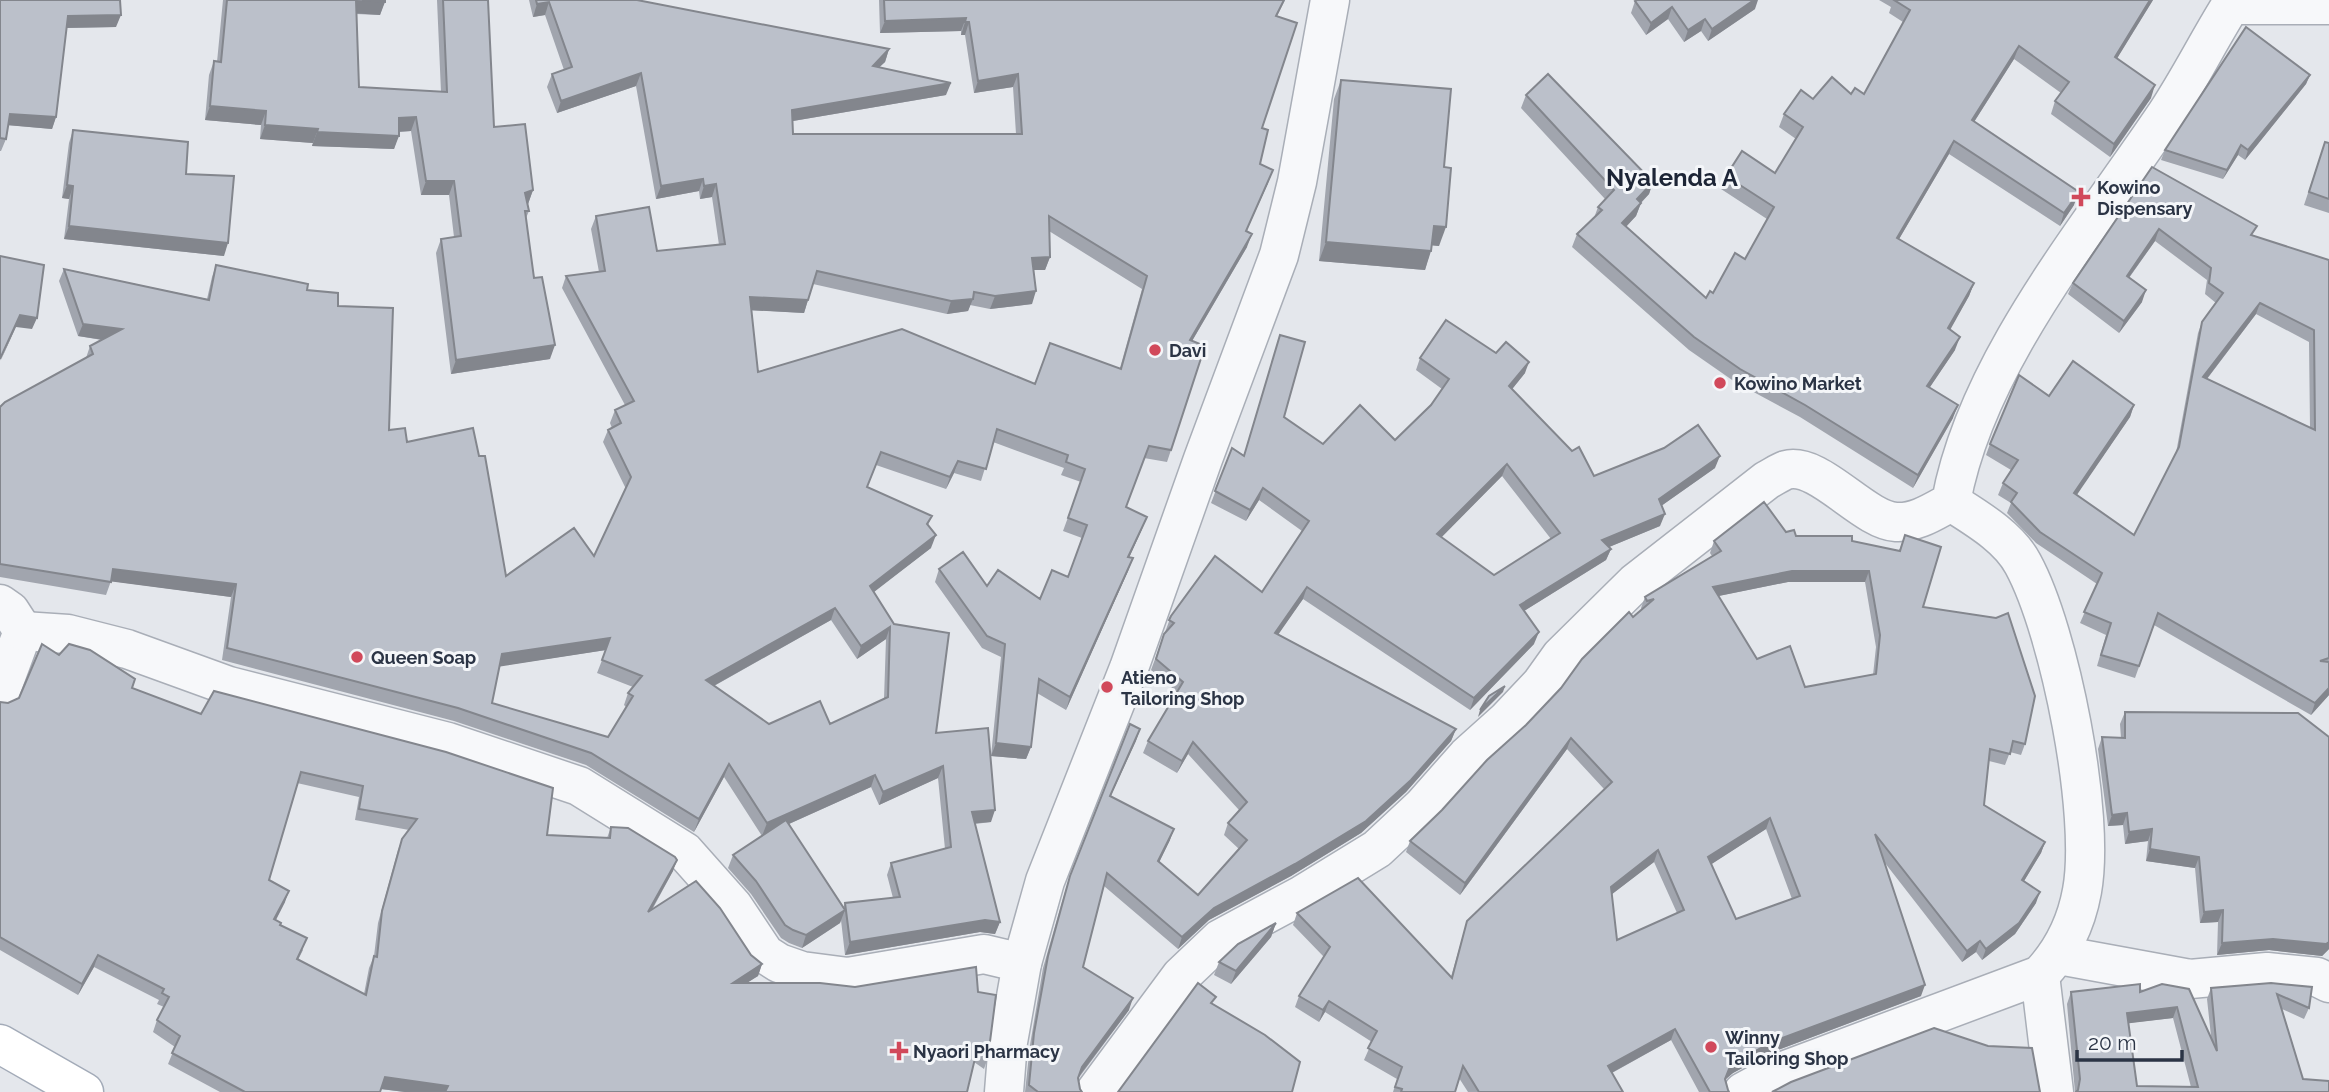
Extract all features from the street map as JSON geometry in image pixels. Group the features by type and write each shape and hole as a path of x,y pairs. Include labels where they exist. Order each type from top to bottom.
{"main road":[{"path":"0,1044 84,1092"}],"street":[{"path":"1004,1092 1008,1042 1022,963 1059,839 1129,668 1279,255 1297,182 1330,0"},
{"path":"1951,502 1957,468 2008,348 2165,116 2232,2 2329,5"},
{"path":"1095,1092 1181,976 1220,939 1302,895 1377,849 1422,807 1467,756 1506,721 1541,684 1561,656 1635,583 1767,480 1788,469 1811,474 1872,512 1895,522 1924,517 1951,502"},
{"path":"1951,502 1989,527 2022,562 2044,612 2078,756 2085,847 2082,891 2070,934 2050,965 2054,1092"},
{"path":"0,693 11,618 127,649 229,686 447,742 579,786 685,852 733,906 765,954 779,963 802,971 848,977 984,954 1022,963"},
{"path":"1743,1092 1778,1073 2050,965 2190,979 2267,972 2317,977 2329,983"}],"building":[{"path":"0,0 120,0 121,15 68,16 56,117 10,114 6,139 0,138"},
{"path":"227,0 356,0 359,87 447,92 443,0 488,0 494,127 525,124 533,190 525,193 529,211 525,211 534,278 542,277 555,345 456,360 441,239 461,236 454,181 426,181 416,117 399,118 399,136 317,132 318,129 265,125 266,111 210,106 214,61 221,62"},
{"path":"536,0 637,0 889,49 873,66 951,83 792,110 793,134 1022,134 1018,74 978,81 969,22 965,22 966,18 885,21 884,0 1284,0 1276,16 1297,23 1262,128 1268,130 1260,164 1273,170 1246,231 1252,234 1190,340 1205,346 1171,450 1149,446 1126,507 1147,517 1128,557 1133,558 1070,697 1039,679 1031,747 996,743 1005,644 987,636 939,569 963,552 987,586 998,570 1040,599 1052,570 1068,577 1087,525 1068,518 1085,469 1066,462 1068,455 997,429 986,469 958,461 950,477 881,452 867,487 932,516 927,524 936,535 870,586 894,624 949,633 936,733 988,728 995,810 972,812 1000,922 985,920 850,942 845,903 900,897 891,863 951,847 943,766 883,792 875,775 767,823 729,764 699,819 591,753 458,708 227,648 236,584 113,569 111,582 0,564 0,407 93,354 90,346 122,329 83,324 64,269 209,300 216,265 308,284 307,290 338,293 338,306 393,308 389,430 405,428 407,442 473,428 479,456 485,456 506,576 574,528 594,556 631,477 608,430 621,423 615,410 634,401 566,276 605,271 596,216 649,207 657,251 725,244 716,184 704,186 703,179 661,186 641,73 561,101 552,74 572,67 549,2 537,4","holes":["1049,216 1147,276 1121,369 1050,343 1035,384 902,329 758,372 750,297 808,300 817,271 951,301 973,299 974,292 995,296 1036,291 1032,258 1050,257","835,608 861,646 890,627 888,697 830,724 820,701 769,724 706,680","610,638 602,660 642,676 628,693 633,696 608,737 492,703 502,654"]},
{"path":"1754,0 1712,29 1705,19 1688,30 1672,7 1651,23 1635,1"},
{"path":"1894,0 2150,0 2115,57 2155,85 2114,144 2055,101 2069,82 2019,46 1972,120 2079,192 2064,213 1954,141 1897,238 1974,283 1948,328 1960,337 1927,386 1958,405 1918,475 1805,405 1740,369 1694,337 1577,234 1602,210 1598,207 1614,190 1526,95 1548,74 1653,182 1637,199 1641,203 1622,223 1706,298 1710,291 1713,293 1735,253 1745,259 1774,207 1726,176 1742,151 1775,173 1803,127 1784,114 1801,90 1813,99 1832,77 1851,94 1855,88 1864,94 1910,10"},
{"path":"2246,27 2310,75 2248,150 2241,145 2227,170 2165,150"},
{"path":"1341,80 1451,89 1444,167 1451,168 1446,227 1434,226 1431,251 1326,242"},
{"path":"73,130 188,142 186,174 234,176 228,243 69,226 73,186 67,185"},
{"path":"2325,142 2329,143 2329,199 2309,192"},
{"path":"2152,167 2257,226 2251,235 2329,260 2329,658 2320,661 2329,662 2329,688 2315,703 2158,613 2139,666 2101,655 2111,623 2084,612 2102,573 2040,532 2011,502 2017,493 2003,483 2018,460 1990,444 2019,375 2049,396 2073,361 2134,405 2074,493 2134,535 2179,447 2202,322 2223,293 2209,283 2211,268 2159,229 2127,276 2146,290 2124,321 2073,283","holes":["2260,303 2314,330 2315,430 2203,377"]},
{"path":"0,256 44,265 37,318 20,315 0,359"},
{"path":"1446,320 1496,353 1506,342 1529,362 1509,386 1572,451 1579,447 1594,476 1664,448 1698,425 1720,456 1659,499 1665,514 1602,540 1611,549 1520,605 1539,632 1474,698 1307,587 1275,633 1456,729 1411,780 1366,821 1214,908 1182,937 1107,873 1083,967 1133,998 1082,1067 1078,1078 1082,1092 1038,1092 1029,1085 1034,1033 1048,956 1070,876 1130,724 1140,729 1110,796 1174,829 1158,861 1198,895 1247,840 1228,823 1247,802 1193,742 1182,761 1148,741 1183,682 1156,659 1164,634 1174,623 1169,620 1171,616 1215,556 1262,592 1309,521 1263,488 1250,510 1215,491 1232,448 1244,456 1280,335 1305,342 1284,417 1323,444 1360,405 1395,440 1431,405 1449,379 1420,358","holes":["1507,464 1560,533 1494,575 1437,534"]},
{"path":"1764,502 1786,532 1794,530 1796,536 1852,536 1852,541 1900,551 1905,535 1941,547 1923,607 1996,618 2008,613 2035,696 2025,744 2013,741 2010,754 1990,749 1984,805 2045,842 2022,880 2040,892 2019,923 1986,949 1980,941 1967,951 1875,834 1925,985 1774,1041 1737,1061 1729,1069 1725,1079 1729,1092 1710,1092 1675,1029 1608,1066 1623,1092 1479,1092 1463,1066 1455,1092 1401,1092 1402,1089 1395,1087 1402,1067 1368,1048 1377,1031 1329,1001 1323,1010 1299,996 1330,947 1297,913 1358,878 1452,978 1467,921 1612,782 1571,738 1465,883 1410,841 1487,760 1526,725 1561,688 1582,659 1629,612 1633,617 1654,599 1647,601 1645,597 1721,551 1714,541","holes":["1792,571 1869,571 1880,635 1876,674 1805,687 1790,646 1757,659 1713,587","1770,818 1800,896 1736,919 1708,857","1658,850 1684,910 1617,940 1611,887"]},
{"path":"42,644 59,655 69,644 90,650 135,679 132,688 201,714 214,691 446,752 553,788 547,835 610,838 611,827 628,828 675,857 677,860 648,912 696,881 720,908 751,955 762,964 733,983 820,983 855,987 976,967 978,992 996,995 988,1057 977,1050 967,1092 445,1092 448,1086 385,1077 380,1092 245,1092 172,1053 180,1036 157,1020 169,997 162,993 164,989 98,955 82,984 0,937 0,702 8,703 19,698","holes":["301,772 363,786 359,809 417,819 402,839 382,911 377,957 374,956 366,995 297,959 307,938 280,925 281,923 274,919 289,891 269,880"]},
{"path":"1505,686 1480,710 1489,696"},
{"path":"2125,712 2298,713 2329,737 2329,942 2326,944 2273,939 2222,943 2223,910 2204,912 2199,857 2150,849 2152,829 2129,832 2127,813 2112,815 2102,737 2125,738"},
{"path":"786,820 845,910 806,935 785,925 756,881 733,855"},
{"path":"1276,923 1236,971 1219,962 1238,944"},
{"path":"1198,983 1216,997 1211,1003 1265,1035 1300,1062 1292,1092 1118,1092"},
{"path":"2271,983 2312,987 2309,1008 2277,994 2303,1079 2329,1081 2329,1092 2076,1092 2080,1079 2071,992 2140,984 2140,992 2162,984 2189,989 2217,1051 2211,988","holes":["2177,1007 2198,1087 2137,1086 2127,1013"]},
{"path":"1934,1028 1988,1046 2032,1048 2040,1092 1772,1092 1791,1082"}],"place":[{"name":"Kowino Dispensary","path":"2081,197"},
{"name":"Davi","path":"1155,350"},
{"name":"Kowino Market","path":"1720,383"},
{"name":"Queen Soap","path":"357,657"},
{"name":"Atieno Tailoring Shop","path":"1107,687"},
{"name":"Winny Tailoring Shop","path":"1711,1047"},
{"name":"Nyaori Pharmacy","path":"899,1051"}],"district":[{"name":"Nyalenda A","path":"1672,177"}]}
